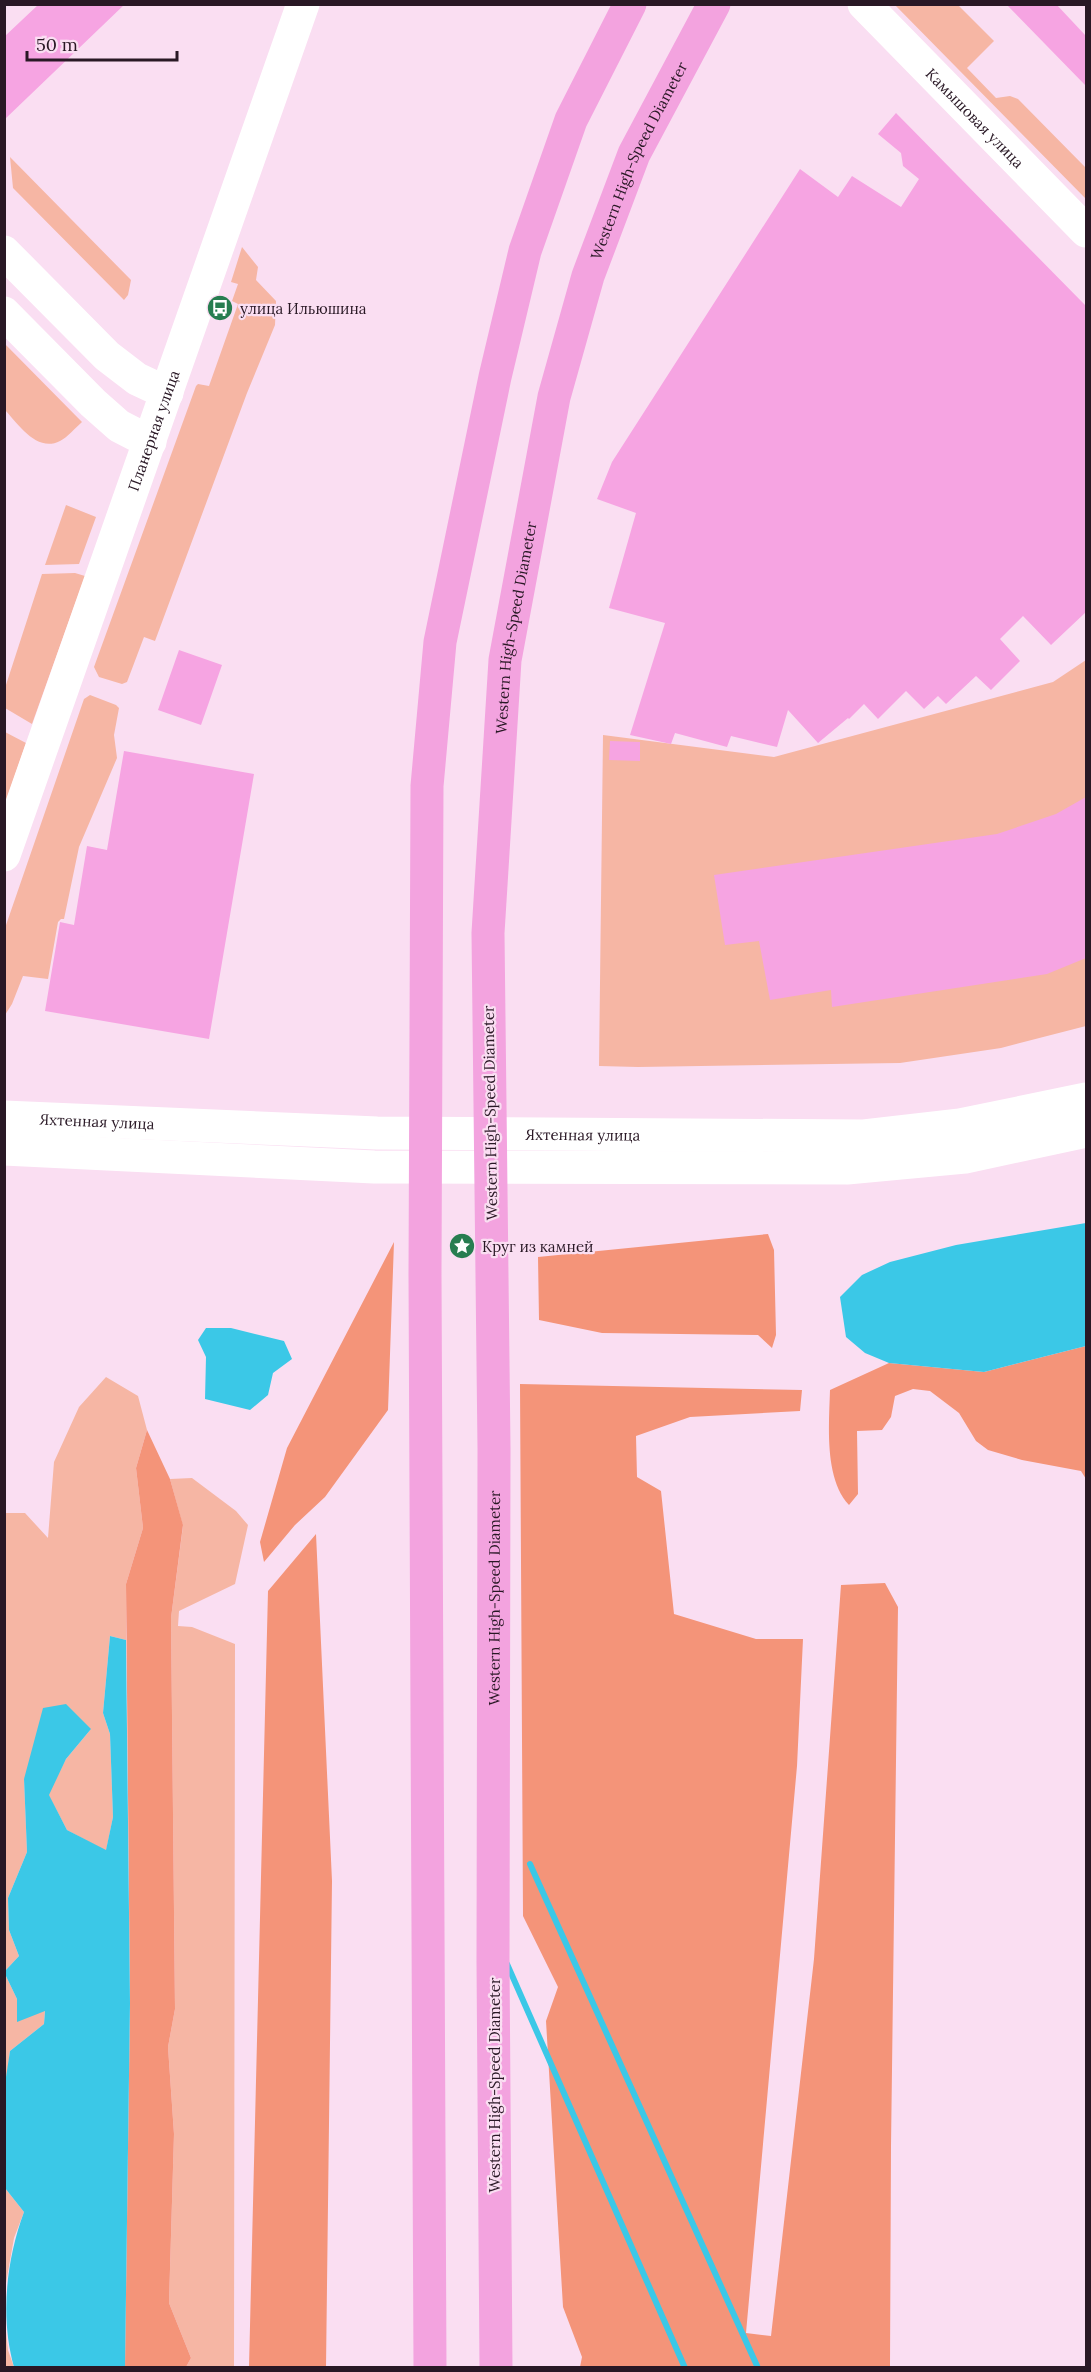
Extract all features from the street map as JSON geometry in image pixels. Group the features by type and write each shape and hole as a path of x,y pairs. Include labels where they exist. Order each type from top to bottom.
{"highway":[{"path":"430,2367 425,1239 427,786 440,642 495,377 525,251 571,120 630,4"},
{"name":"Western High-Speed Diameter","path":"496,2367 493,1961 494,1448 488,933 505,660 554,397 588,276 634,154 714,4"}],"main road":[{"name":"Планерная улица","path":"4,855 303,4"},
{"name":"Камышовая улица","path":"864,4 1086,231"},
{"path":"4,252 107,356 137,379 167,393"},
{"path":"4,314 119,426 150,442"},
{"name":"Яхтенная улица","path":"6,1116 377,1133 864,1136 960,1125 1086,1099"},
{"path":"4,1149 374,1167 847,1168 965,1157 1086,1131"}],"shaded area":[{"path":"895,5 958,5 994,41 967,68 996,98 1010,96 1018,99 1086,168 1086,199"},
{"path":"10,157 131,280 128,295 124,300 13,188"},
{"path":"242,247 258,267 256,280 276,301 275,325 247,393 155,641 144,637 127,682 122,684 99,677 94,667 196,386 198,384 209,386 238,304 232,301 238,284 231,282"},
{"path":"4,343 82,422 60,441 52,444 36,440 22,429 5,410"},
{"path":"66,505 96,517 79,564 45,565"},
{"path":"75,573 85,576 32,724 5,708 5,688 42,574"},
{"path":"1086,660 1086,1026 1001,1048 900,1063 599,1066 603,735 774,757 1053,682"},
{"path":"90,695 119,708 114,735 117,758 79,847 64,919 58,922 48,979 23,976 5,1015 5,928 84,699"},
{"path":"5,732 26,743 5,804"},
{"path":"768,1234 774,1250 776,1335 772,1348 758,1335 602,1333 539,1320 538,1257"},
{"path":"394,1242 388,1410 325,1497 295,1525 264,1562 260,1542 287,1448"},
{"path":"1086,1346 1086,1479 1081,1471 1022,1460 988,1450 976,1441 959,1413 930,1391 913,1389 895,1396 891,1417 882,1430 857,1431 858,1494 849,1505 841,1494 835,1481 830,1451 830,1390 889,1363 984,1372"},
{"path":"106,1377 138,1396 147,1430 136,1468 143,1528 126,1584 126,1640 110,1636 103,1713 110,1734 113,1817 106,1851 67,1830 48,1794 66,1759 91,1729 24,1779 27,1852 8,1898 9,1930 19,1956 5,1971 5,1513 25,1513 48,1538 54,1462 79,1407"},
{"path":"520,1384 802,1390 800,1411 690,1417 636,1436 637,1477 661,1491 674,1614 756,1639 803,1639 797,1766 746,2333 771,2336 814,1959 841,1585 885,1583 898,1607 890,2367 580,2367 582,2357 563,2307 546,2021 558,1987 523,1916"},
{"path":"147,1430 170,1479 183,1525 171,1618 175,2009 168,2047 174,2134 169,2303 191,2358 186,2367 125,2368 130,2003 126,1584 143,1528 136,1468"},
{"path":"192,1478 236,1511 248,1525 235,1584 179,1611 178,1626 192,1627 235,1644 234,2367 186,2367 191,2358 169,2303 174,2134 168,2047 175,2009 171,1618 183,1526 170,1479"},
{"path":"316,1534 332,1881 326,2367 249,2367 268,1591"},
{"path":"5,1974 17,1999 45,2010 44,2024 10,2051 5,2090"},
{"path":"5,2188 24,2212 14,2238 5,2289"},
{"path":"4,2313 8,2350 14,2367 5,2367"}],"water":[{"path":"1086,1223 1086,1346 984,1372 889,1363 865,1353 846,1337 840,1297 862,1275 890,1262 956,1245"},
{"path":"206,1328 231,1328 284,1341 292,1359 273,1373 268,1395 250,1410 205,1399 206,1357 198,1340"},
{"path":"110,1636 126,1640 130,2003 125,2367 14,2367 7,2329 7,2290 13,2250 24,2212 5,2188 4,2090 10,2051 44,2024 45,2011 17,2022 17,1999 5,1974 5,1971 19,1956 9,1930 8,1898 27,1852 24,1779 43,1708 66,1704 91,1729 66,1759 49,1795 67,1830 106,1850 113,1817 110,1734 103,1713"}],"building":[{"path":"39,4 125,4 4,120 4,37"},
{"path":"1006,4 1056,4 1086,36 1086,86"},
{"path":"896,113 1086,306 1086,612 1051,645 1023,616 1000,639 1020,661 991,690 976,676 946,704 938,696 924,709 906,691 878,719 864,704 818,743 788,710 777,747 731,736 727,747 675,733 671,744 630,735 665,623 609,608 636,513 597,499 612,462 800,169 838,197 852,176 901,207 919,179 903,166 901,153 878,134"},
{"path":"179,650 222,665 201,725 158,710"},
{"path":"610,741 640,742 640,761 609,760"},
{"path":"124,751 254,774 209,1039 45,1011 60,922 74,925 87,846 107,850"},
{"path":"1086,797 1086,958 1047,974 832,1007 831,990 770,1000 759,941 725,945 714,875 997,834 1056,814"}],"waterway":[{"path":"530,1864 758,2368"},
{"path":"507,1964 685,2368"}],"place":[{"name":"улица Ильюшина","path":"220,308"},
{"name":"Круг из камней","path":"462,1246"}]}
